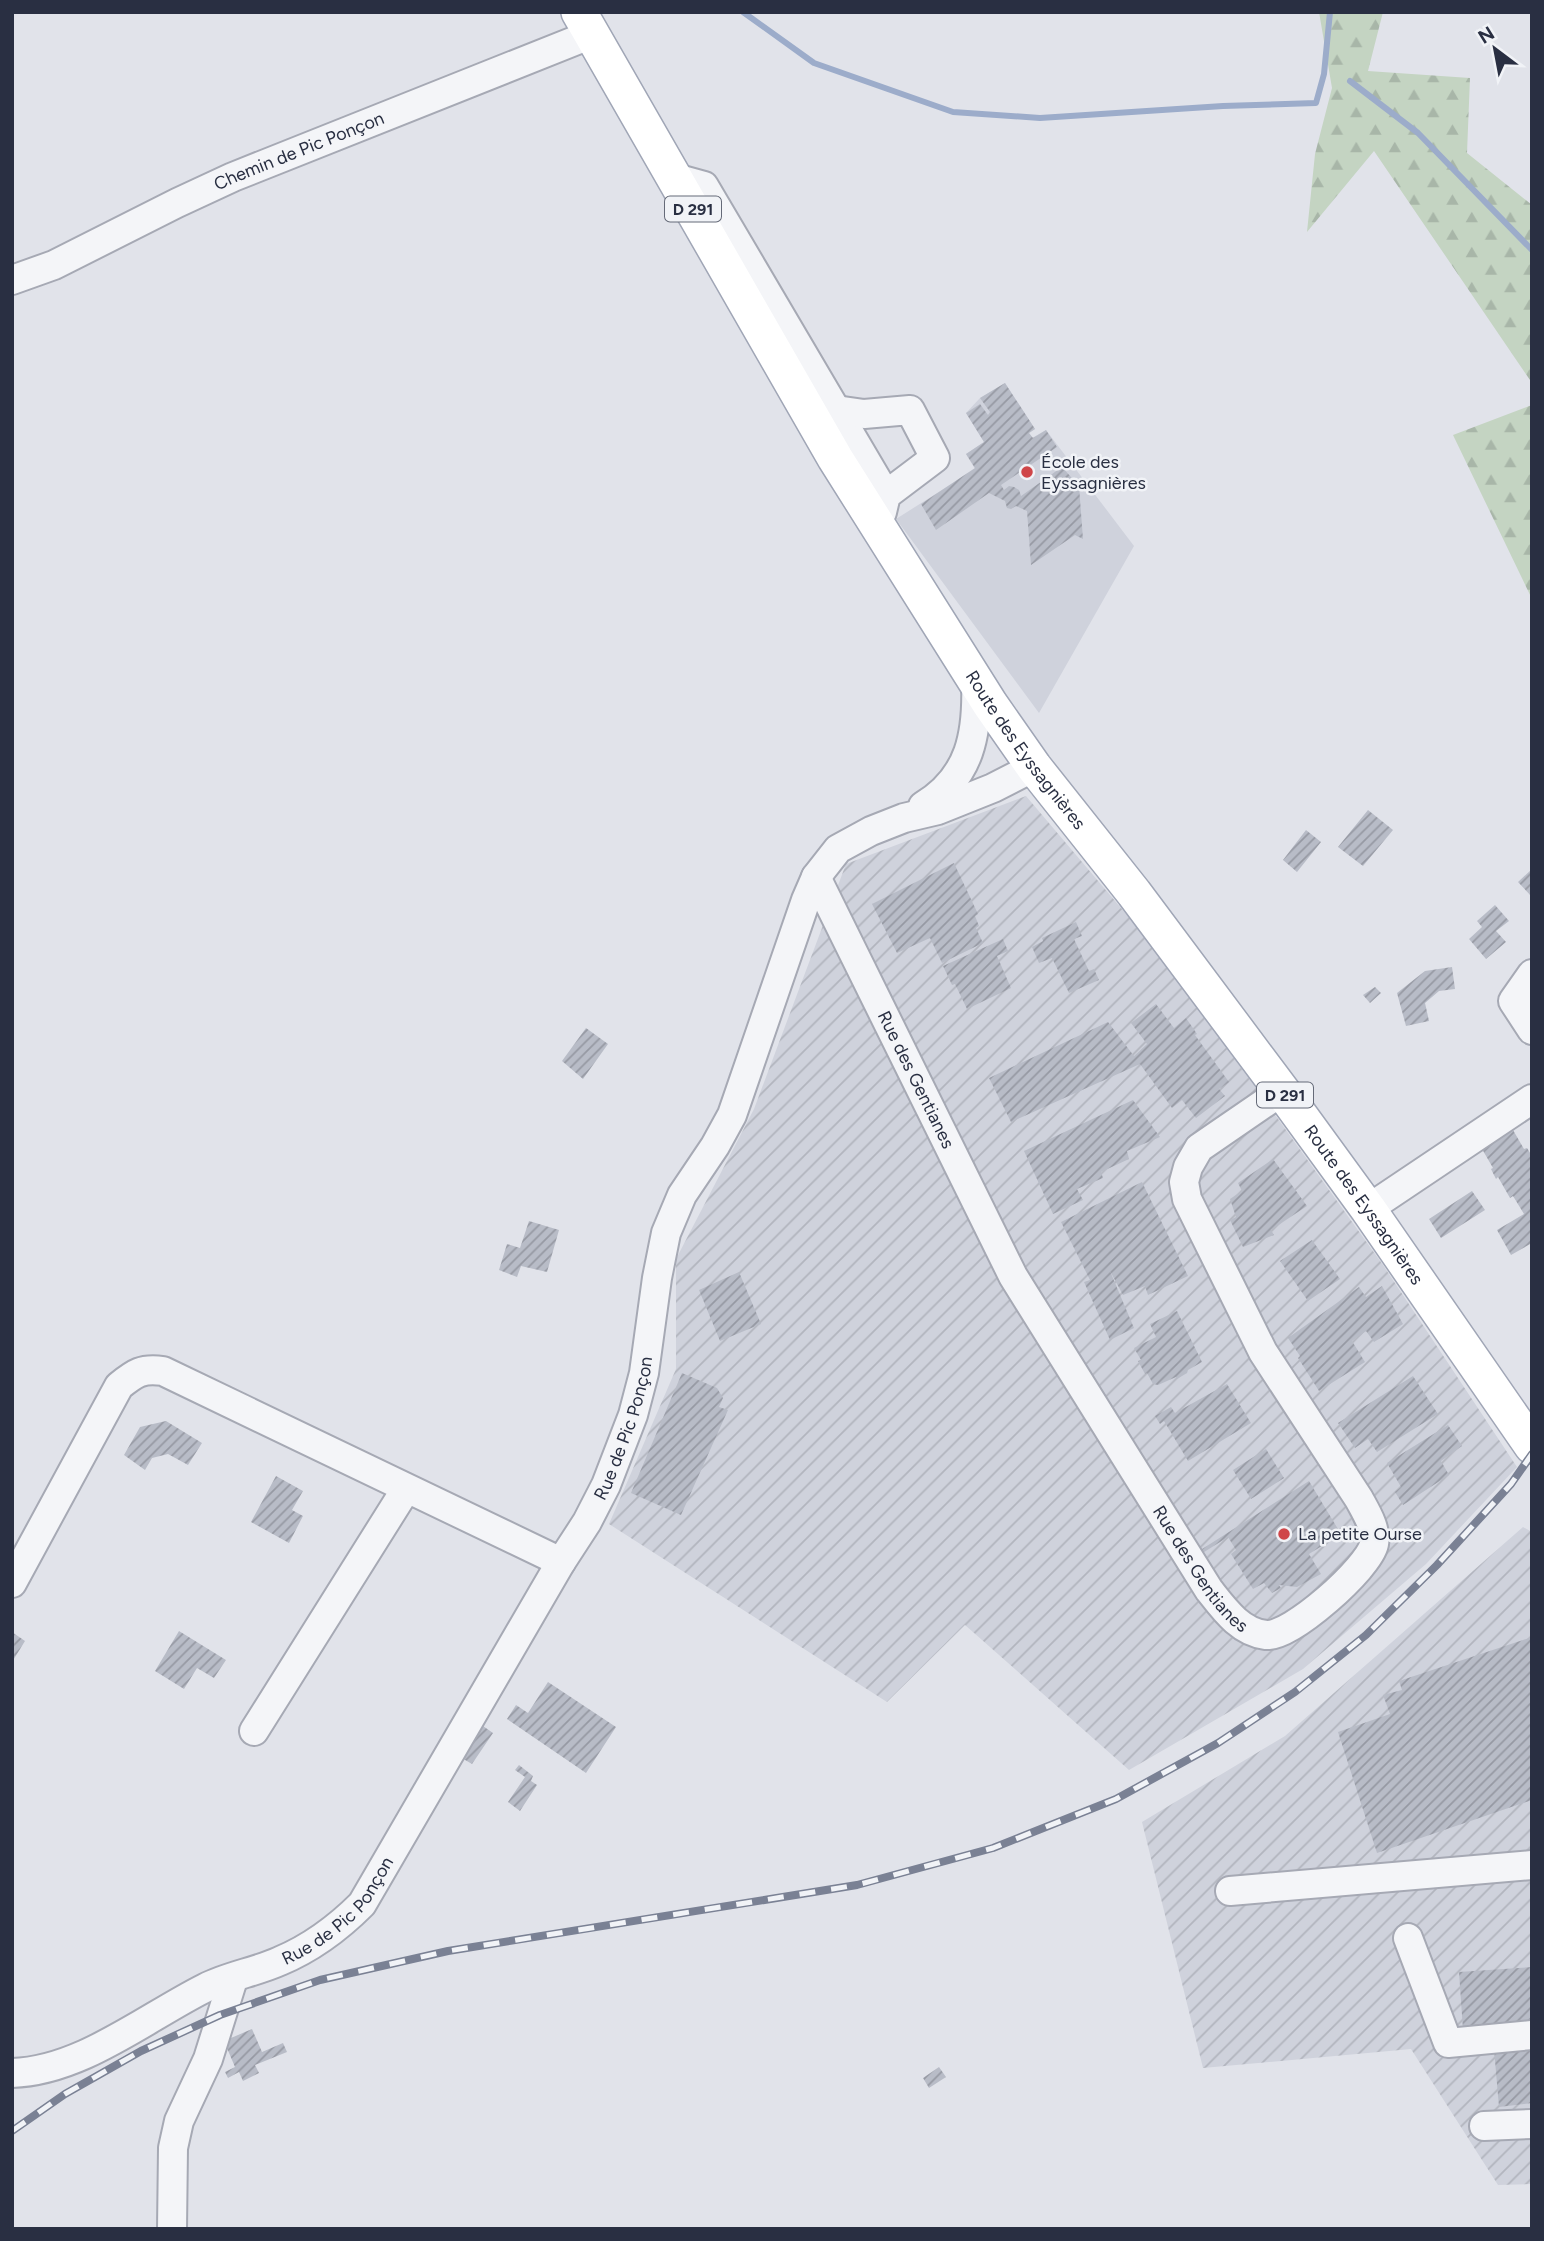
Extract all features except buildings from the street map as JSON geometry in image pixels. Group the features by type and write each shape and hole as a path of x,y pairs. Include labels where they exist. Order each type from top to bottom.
{"main road":[{"name":"Route des Eyssagnières","path":"585,23 675,178 882,510 976,681 1024,753 1134,893 1368,1209 1528,1439"}],"street":[{"name":"Chemin de Pic Ponçon","path":"12,281 54,265 233,177 585,23"},
{"path":"820,408 871,414 910,410 935,458 882,510"},
{"name":"Rue de Pic Ponçon","path":"904,818 952,784 968,755 975,722 976,681"},
{"name":"Rue de Pic Ponçon","path":"12,2073 32,2073 77,2058 207,1987 281,1961 323,1938 362,1904 561,1562 587,1522 606,1485 633,1415 645,1373 657,1278 666,1233 682,1195 732,1115 816,877 838,849 871,831 904,818 938,810 987,790 1024,753 1001,737 990,739 968,755"},
{"path":"968,755 976,778 987,790"},
{"name":"Rue des Gentianes","path":"816,877 1013,1276 1209,1590 1229,1615 1250,1631 1270,1636 1292,1627 1352,1577 1367,1561 1374,1543 1371,1525 1359,1499 1263,1352 1187,1199 1184,1182 1188,1167 1199,1148 1282,1091"},
{"path":"1532,974 1513,1001 1532,1030"},
{"path":"1368,1209 1532,1099"},
{"path":"12,1583 120,1387 135,1373 152,1370 163,1371 561,1562"},
{"path":"254,1731 406,1489"},
{"path":"1230,1891 1532,1865"},
{"path":"1408,1938 1448,2043 1532,2035"},
{"path":"172,2229 173,2148 179,2121 208,2059 233,1979"},
{"path":"1484,2126 1532,2124"}],"shaded area":[{"path":"1005,383 1035,429 1029,433 1032,438 1046,430 1134,546 1039,713 896,519 975,469 966,454 984,442 966,413 980,398"},
{"path":"1026,796 1138,928 1253,1084 1383,1265 1517,1467 1426,1564 1303,1669 1129,1770 965,1625 887,1702 609,1524 676,1369 676,1259 754,1109 846,864"},
{"path":"1523,1527 1532,1532 1532,2184 1498,2185 1411,2049 1203,2068 1142,1822 1285,1736"}],"green space":[{"path":"1319,12 1383,12 1368,71 1470,78 1467,153 1532,205 1532,383 1374,151 1307,232 1315,154 1332,88"},
{"path":"1532,405 1532,599 1453,435"}],"waterway":[{"path":"743,12 814,63 953,112 1040,118 1316,103 1324,74 1330,12"},
{"path":"1350,81 1418,133 1532,250"}],"railway":[{"path":"12,2131 65,2094 141,2051 220,2015 320,1980 448,1951 857,1885 993,1848 1116,1799 1218,1743 1295,1692 1366,1635 1437,1565 1511,1484 1532,1454"}],"place":[{"name":"École des Eyssagnières","path":"1027,472"},
{"name":"La petite Ourse","path":"1284,1534"}]}
